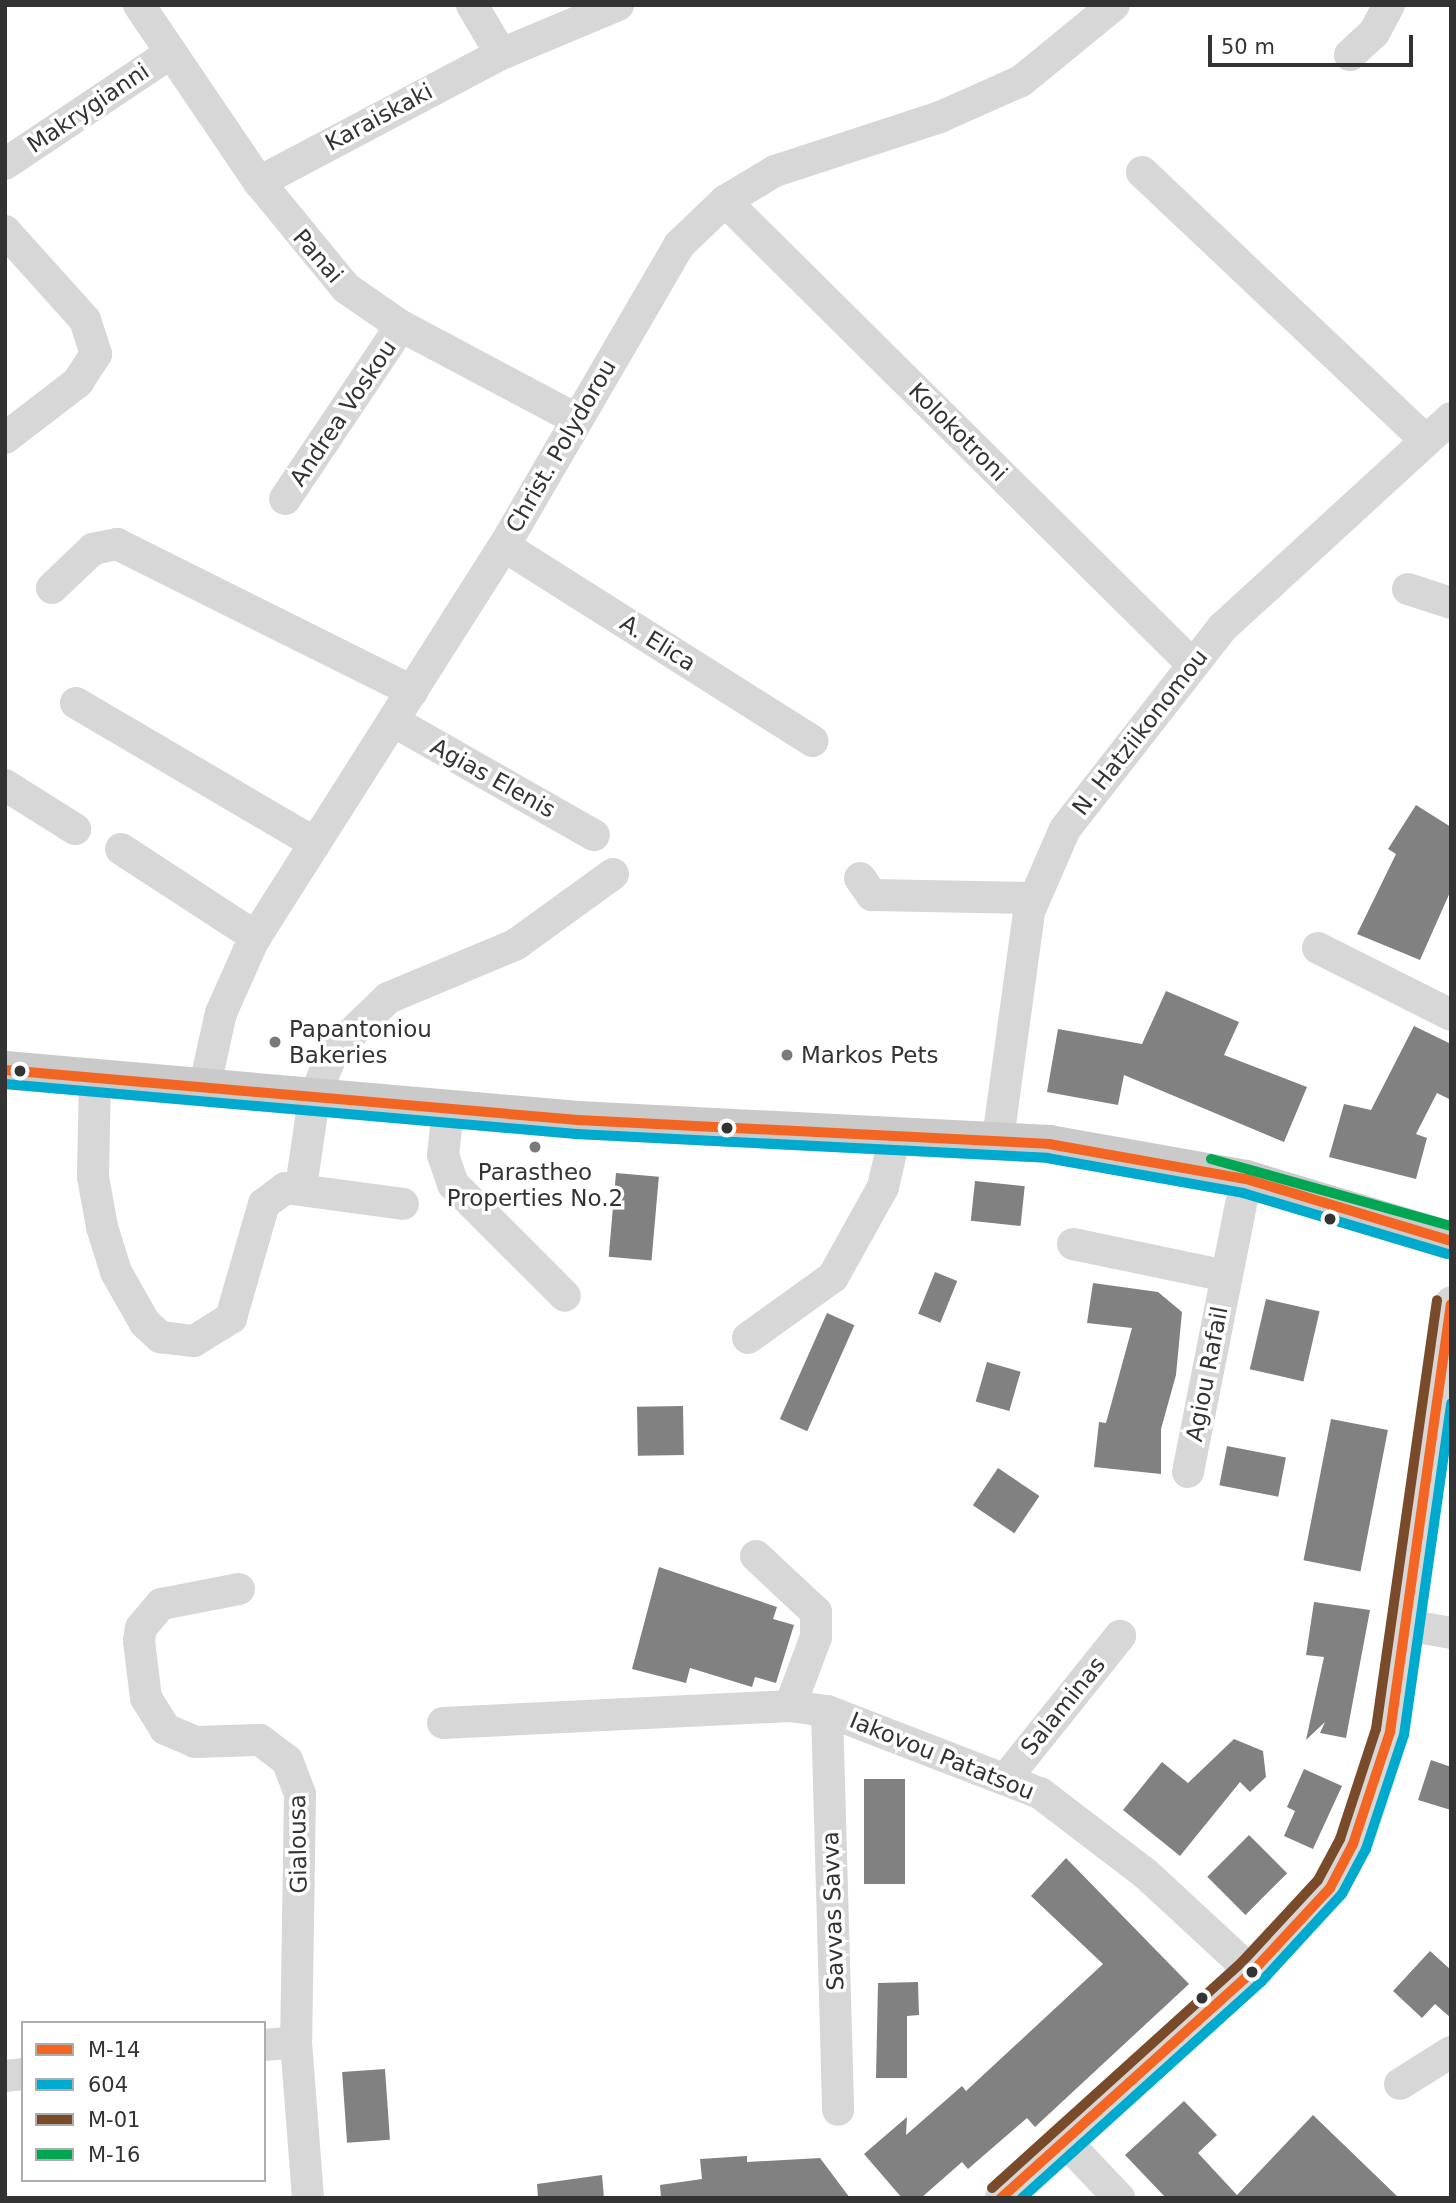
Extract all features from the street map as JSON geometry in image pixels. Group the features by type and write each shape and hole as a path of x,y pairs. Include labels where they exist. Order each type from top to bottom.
{"main road":[{"path":"5,1070 448,1110 998,1139 1246,1180 1451,1241"}],"street":[{"name":"Panai","path":"139,5 259,182 321,264 401,326 576,419"},
{"path":"472,5 501,54"},
{"name":"Karaiskaki","path":"259,182 501,54 618,5"},
{"name":"Christ. Polydorou","path":"204,1089 222,1013 256,937 313,842 393,722 504,546 679,245 725,201 775,171 940,117 1021,81 1114,5"},
{"path":"1350,55 1374,33 1389,5"},
{"name":"Makrygianni","path":"5,164 171,53"},
{"path":"1142,172 1426,440"},
{"name":"Kolokotroni","path":"725,201 1192,664"},
{"path":"5,232 85,320 96,354 78,382 5,438"},
{"name":"Andrea Voskou","path":"285,499 401,326"},
{"name":"N. Hatziikonomou","path":"998,1139 1034,898 1065,829 1192,664 1254,594 1451,418"},
{"path":"52,588 93,549 117,544 412,691"},
{"name":"A. Elica","path":"504,546 812,741"},
{"path":"1408,589 1451,603"},
{"path":"76,703 313,842"},
{"name":"Agias Elenis","path":"393,722 594,835"},
{"path":"5,785 75,829"},
{"path":"121,849 256,937"},
{"path":"301,1187 314,1099 333,1051 388,998 515,945 613,874"},
{"path":"860,878 872,895 1034,898"},
{"path":"1318,948 1451,1015"},
{"path":"95,1079 93,1177 102,1227 116,1272 145,1324 160,1337 194,1341 231,1318 264,1203 285,1188 301,1187 403,1205"},
{"path":"448,1110 443,1155 453,1184 565,1296"},
{"path":"748,1338 833,1277 883,1187 895,1135"},
{"name":"Agiou Rafail","path":"1188,1472 1246,1180"},
{"name":"Agiou Rafail","path":"1073,1244 1226,1276"},
{"path":"1001,2198 1252,1972 1330,1888 1353,1844 1390,1732 1451,1302"},
{"path":"756,1556 817,1612 816,1637 790,1706"},
{"name":"Gialousa","path":"239,1589 176,1597 149,1618 139,1642 145,1698 153,1716 179,1738 260,1740 275,1747 294,1774 300,1794 296,2042 308,2198"},
{"path":"1406,1625 1451,1633"},
{"name":"Salaminas","path":"1007,1777 1120,1636"},
{"name":"Iakovou Patatsou","path":"443,1723 790,1706 827,1711 1007,1777 1040,1793 1146,1874 1252,1972"},
{"name":"Savvas Savva","path":"827,1711 838,2110"},
{"path":"266,2045 296,2042"},
{"path":"1400,2084 1451,2052"},
{"path":"1065,2141 1119,2198"}],"building":[{"path":"1416,805 1451,827 1451,890 1420,960 1357,934 1396,854 1388,849"},
{"path":"1166,991 1239,1022 1224,1055 1307,1087 1284,1142 1124,1075 1118,1105 1047,1092 1058,1029 1142,1044"},
{"path":"1414,1026 1451,1044 1451,1100 1437,1093 1416,1134 1427,1138 1416,1179 1329,1157 1344,1104 1371,1110"},
{"path":"616,1173 659,1177 652,1260 609,1257"},
{"path":"975,1181 1025,1186 1021,1226 971,1221"},
{"path":"935,1272 957,1281 940,1323 918,1314"},
{"path":"1093,1283 1158,1292 1182,1312 1176,1375 1161,1429 1161,1474 1094,1467 1099,1422 1106,1423 1132,1328 1087,1323"},
{"path":"1266,1299 1320,1311 1303,1382 1250,1369"},
{"path":"827,1313 854,1325 807,1431 780,1419"},
{"path":"987,1362 1021,1372 1009,1411 976,1401"},
{"path":"683,1406 684,1455 638,1456 637,1407"},
{"path":"1331,1419 1388,1430 1360,1571 1304,1560"},
{"path":"1227,1446 1286,1457 1278,1497 1219,1485"},
{"path":"998,1468 1039,1496 1014,1533 973,1505"},
{"path":"659,1567 777,1607 773,1619 794,1625 776,1683 755,1677 752,1687 690,1668 686,1683 632,1669"},
{"path":"1314,1602 1370,1610 1346,1738 1320,1733 1325,1722 1306,1740 1324,1657 1306,1655"},
{"path":"1234,1739 1263,1751 1266,1777 1250,1792 1240,1782 1180,1856 1123,1810 1162,1762 1188,1783"},
{"path":"1431,1760 1451,1767 1451,1810 1418,1800"},
{"path":"1304,1769 1342,1786 1313,1849 1284,1836 1295,1811 1287,1807"},
{"path":"864,1779 905,1779 905,1884 864,1884"},
{"path":"1249,1835 1287,1873 1245,1915 1207,1877"},
{"path":"1066,1858 1189,1984 1035,2127 1027,2118 968,2169 962,2162 921,2198 902,2198 864,2154 907,2117 906,2135 962,2086 966,2091 1103,1964 1031,1896"},
{"path":"1430,1951 1451,1970 1451,2018 1435,2004 1422,2018 1393,1991"},
{"path":"918,1982 919,2015 907,2016 907,2078 876,2078 878,1983"},
{"path":"385,2069 390,2140 347,2143 342,2072"},
{"path":"1184,2101 1217,2135 1198,2153 1237,2195 1313,2115 1399,2198 1166,2198 1125,2155"},
{"path":"747,2156 747,2162 820,2158 850,2198 661,2198 660,2185 702,2179 700,2159"},
{"path":"602,2175 604,2198 538,2198 537,2184"}],"transit line":[{"name":"M-14","path":"5,1070 578,1120 1049,1144 1246,1179 1451,1241"},
{"name":"604","path":"5,1084 577,1134 1047,1158 1243,1193 1447,1254"},
{"name":"M-16","path":"1211,1159 1451,1226"},
{"name":"M-01","path":"992,2188 1242,1962 1318,1880 1340,1839 1376,1729 1437,1300"},
{"name":"M-14","path":"1001,2198 1252,1972 1330,1888 1353,1844 1390,1732 1451,1304"},
{"name":"604","path":"1022,2198 1261,1982 1342,1894 1366,1849 1404,1735 1451,1403"}],"place":[{"name":"Papantoniou Bakeries","path":"275,1042"},
{"name":"Markos Pets","path":"787,1055"},
{"name":"Parastheo Properties No.2","path":"535,1147"}]}
